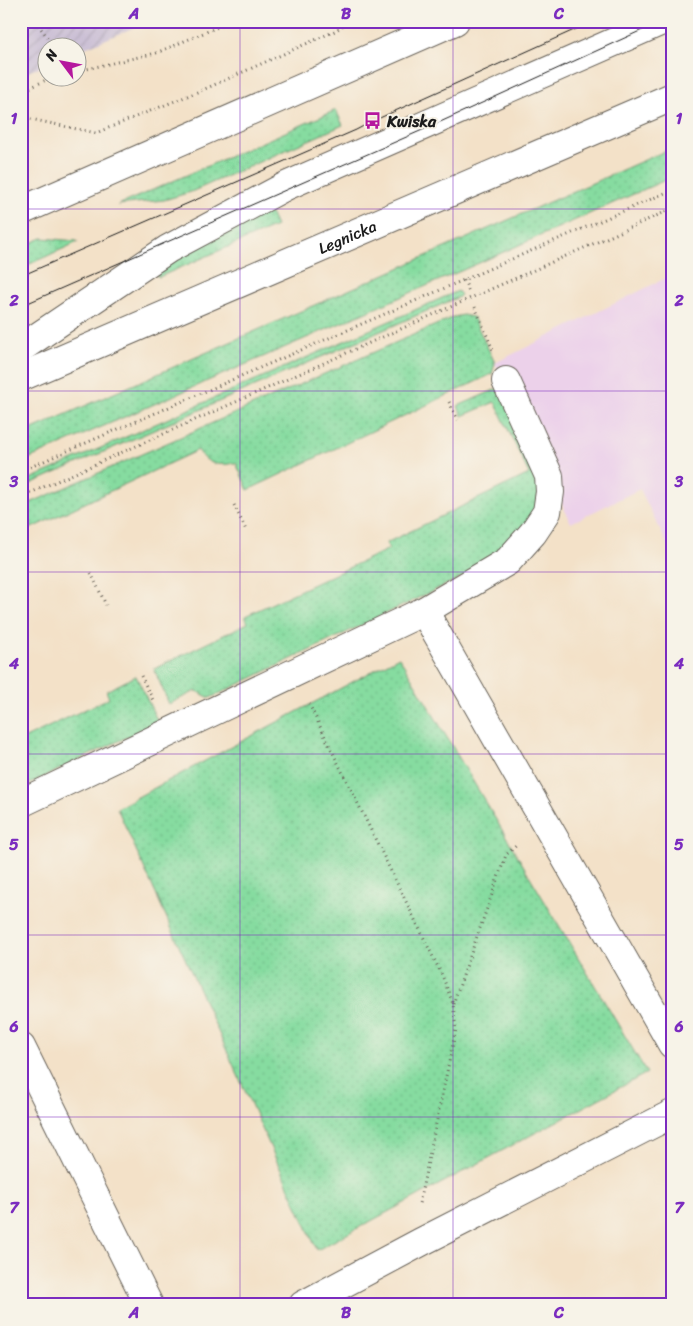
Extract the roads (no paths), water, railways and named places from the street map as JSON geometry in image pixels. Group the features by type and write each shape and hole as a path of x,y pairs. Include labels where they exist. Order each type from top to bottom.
{"main road":[{"path":"21,211 455,21"},
{"path":"21,348 168,250 286,186 662,21"},
{"name":"Legnicka","path":"21,376 672,97"},
{"path":"21,803 424,611 508,561 533,533 547,512 550,492 549,476 506,381"},
{"path":"424,611 672,1044"},
{"path":"21,1047 149,1305"},
{"path":"304,1305 421,1242 672,1114"}],"tram line":[{"path":"21,276 356,130 594,21"},
{"path":"21,306 427,128 662,21"}],"place":[{"name":"Kwiska","path":"373,121"}]}
